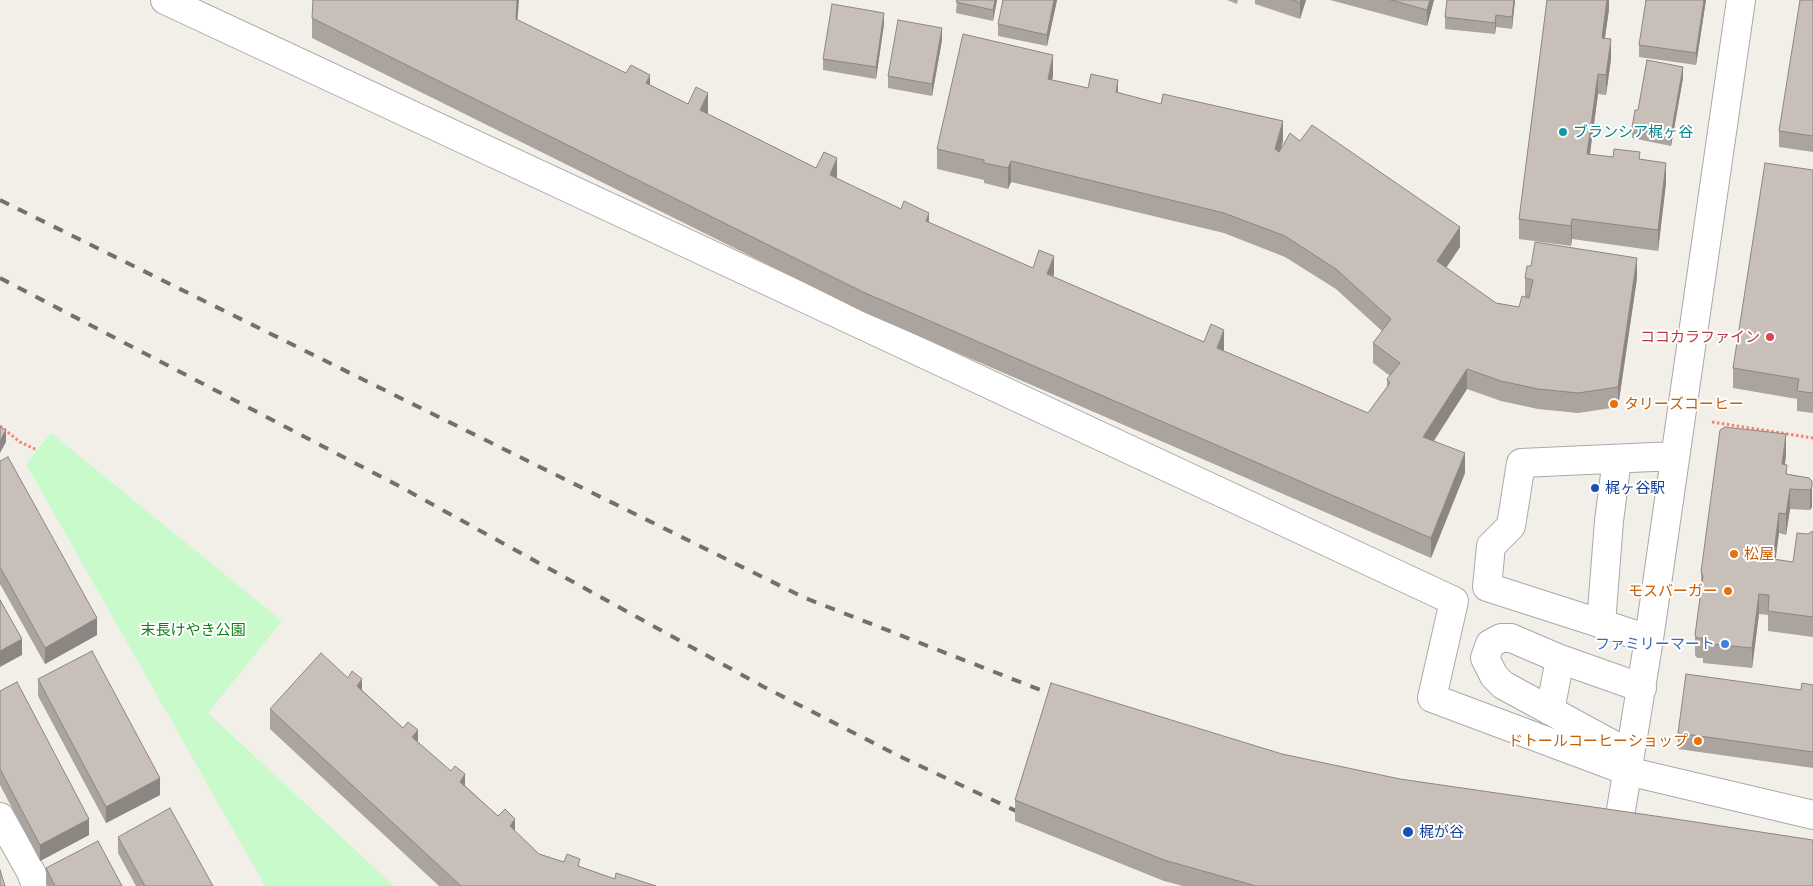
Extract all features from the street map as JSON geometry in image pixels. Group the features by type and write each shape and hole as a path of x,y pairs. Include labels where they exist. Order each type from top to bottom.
{"street":[{"path":"165,0 1454,600 1432,698 1629,763 1813,815"},
{"path":"1620,816 1642,688 1740,0"},
{"path":"1649,639 1487,587 1491,546 1511,526 1521,463 1675,456"},
{"path":"1601,624 1609,521 1617,458"},
{"path":"1629,763 1550,711 1503,685 1494,676 1485,658 1490,644 1500,638 1511,638 1560,659 1642,688"},
{"path":"1550,711 1560,659"},
{"path":"0,817 36,886"}],"path":[{"path":"1681,416 1813,438"},
{"path":"0,426 20,442 37,450"}],"green space":[{"name":"末長けやき公園","path":"51,433 282,621 208,713 394,886 265,886 26,464"}],"building":[{"path":"313,0 517,0 516,19 626,73 631,65 650,75 646,83 688,104 696,87 708,93 700,110 816,168 824,152 837,158 830,175 901,209 904,201 929,213 926,221 1033,268 1039,250 1054,256 1047,274 1204,342 1211,324 1224,330 1217,348 1368,413 1390,383 1387,379 1400,363 1373,343 1391,319 1336,269 1285,236 1224,213 1011,161 1008,168 984,163 984,160 937,149 963,34 1053,55 1048,79 1088,88 1091,74 1118,80 1116,92 1161,104 1163,94 1283,121 1275,149 1279,152 1290,133 1300,141 1312,125 1460,227 1437,261 1496,303 1519,307 1522,296 1529,298 1533,280 1525,278 1527,266 1531,266 1535,242 1637,258 1618,387 1578,393 1538,389 1501,381 1467,369 1423,437 1465,453 1431,538 863,292 312,18"},
{"path":"957,0 995,0 993,10 956,2"},
{"path":"1003,0 1054,0 1047,35 998,24"},
{"path":"1391,0 1430,0 1427,10"},
{"path":"1447,0 1514,0 1512,17 1496,15 1495,23 1445,17"},
{"name":"ブランシア梶ヶ谷","path":"1547,0 1607,0 1602,38 1611,39 1606,75 1598,74 1587,154 1613,157 1614,149 1640,152 1639,159 1666,163 1658,230 1572,219 1571,226 1519,219"},
{"path":"1646,0 1704,0 1696,53 1639,45"},
{"path":"1800,0 1813,0 1813,136 1779,131"},
{"path":"832,4 884,13 876,67 823,59"},
{"path":"898,20 942,28 932,84 888,76"},
{"path":"1647,60 1683,67 1671,135 1632,127 1635,110 1638,110"},
{"path":"1765,163 1813,170 1813,393 1797,391 1799,379 1733,368"},
{"path":"0,427 6,430 0,441"},
{"path":"1725,427 1786,434 1782,464 1787,465 1786,474 1809,478 1812,481 1810,490 1790,489 1786,514 1779,513 1773,559 1793,562 1797,533 1808,534 1813,531 1813,617 1768,611 1769,595 1759,594 1752,648 1703,643 1703,638 1697,638 1695,635 1703,576 1701,572 1720,430"},
{"path":"8,457 97,618 45,648 0,567 0,461"},
{"path":"0,600 22,639 0,651"},
{"path":"92,651 160,778 106,807 38,679"},
{"path":"321,653 348,678 352,671 362,679 357,686 403,728 408,722 418,730 412,737 451,771 455,766 465,774 460,782 498,816 505,809 515,819 510,826 539,854 564,862 567,854 580,859 578,866 615,879 616,873 656,886 461,886 270,709"},
{"path":"1686,674 1801,690 1802,683 1813,685 1813,752 1678,733"},
{"path":"17,682 89,819 40,845 0,769 0,691"},
{"path":"1051,683 1282,754 1400,779 1813,840 1813,886 1256,886 1164,860 1015,800"},
{"path":"170,808 213,886 145,886 118,837"},
{"path":"98,841 122,886 55,886 46,868"},
{"path":"0,870 5,886 0,886"}],"railway":[{"path":"0,200 805,598 1061,698"},
{"path":"0,278 399,486 764,687 899,756 1029,817"}],"place":[{"name":"ブランシア梶ヶ谷","path":"1563,132"},
{"name":"ココカラファイン","path":"1770,337"},
{"name":"タリーズコーヒー","path":"1614,404"},
{"name":"梶ヶ谷駅","path":"1595,488"},
{"name":"松屋","path":"1734,554"},
{"name":"モスバーガー","path":"1728,591"},
{"name":"ファミリーマート","path":"1725,644"},
{"name":"ドトールコーヒーショップ","path":"1698,741"},
{"name":"梶が谷","path":"1408,832"}]}
